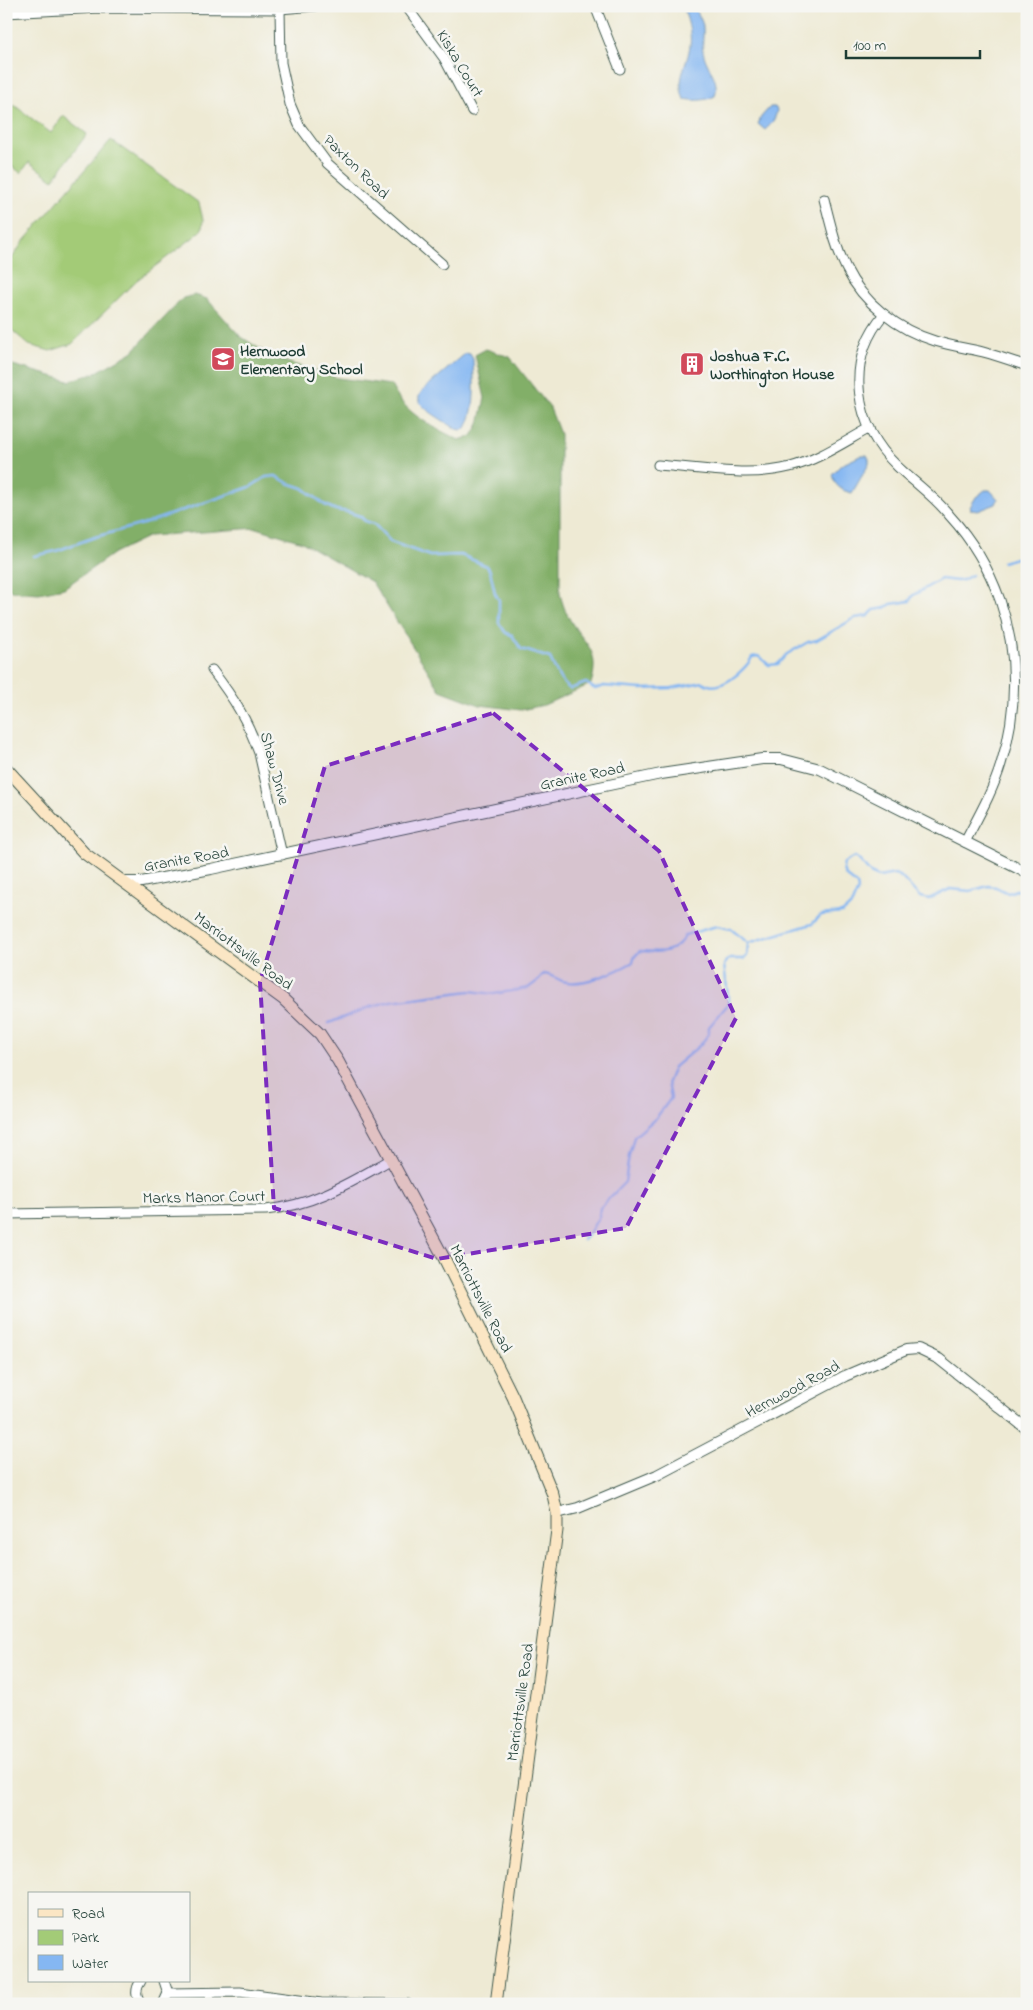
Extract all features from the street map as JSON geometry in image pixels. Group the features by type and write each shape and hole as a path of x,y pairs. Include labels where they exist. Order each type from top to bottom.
{"main road":[{"name":"Marriottsville Road","path":"6,768 84,853 283,999 327,1043 444,1258 513,1397 549,1483 557,1513 557,1530 496,2004"}],"street":[{"path":"6,13 99,7 280,9 315,6"},
{"name":"Kiska Court","path":"406,6 444,58 472,111"},
{"path":"595,6 620,69"},
{"name":"Paxton Road","path":"280,9 281,63 290,104 299,126 327,163 442,264"},
{"path":"824,199 837,248 846,269 856,286 884,314 900,326 935,341 984,352 1027,366"},
{"path":"884,314 868,336 860,364 860,398 870,428 880,446 897,466 934,499 967,537 992,581 1008,629 1014,688 1008,739 1002,764 965,842"},
{"path":"658,465 743,472 782,469 816,457 870,428"},
{"name":"Shaw Drive","path":"212,670 240,708 254,738 282,855"},
{"name":"Granite Road","path":"124,882 141,882 282,855 652,776 762,759 781,759 820,769 1027,873"},
{"name":"Marks Manor Court","path":"6,1214 266,1210 288,1208 330,1193 390,1160"},
{"name":"Hernwood Road","path":"557,1513 584,1506 657,1475 847,1375 906,1350 918,1349 939,1359 1027,1429"},
{"path":"141,1982 136,1992 142,2004"},
{"path":"163,2004 168,1992 164,1982"},
{"path":"168,1992 246,1992 321,2003 408,2004"}],"highlighted area":[{"path":"493,713 659,851 736,1018 626,1228 437,1259 274,1208 260,982 325,766"}],"green space":[{"path":"14,105 51,133 63,116 87,134 53,180 29,162 21,173 6,162 6,116"},
{"path":"111,140 199,203 203,220 202,229 137,280 72,344 50,351 29,345 6,325 6,267 23,242"},
{"path":"195,295 207,299 240,336 274,358 338,378 391,385 396,395 411,411 429,424 459,440 472,436 479,424 485,398 475,355 486,349 510,357 550,408 560,434 560,594 568,616 592,653 594,672 591,684 544,705 521,710 480,705 440,690 372,582 302,542 257,528 149,536 114,553 64,588 39,593 11,591 6,586 6,363 69,381 95,373 132,352 183,298"}],"water":[{"path":"683,6 693,6 702,22 703,52 716,85 715,96 707,99 684,99 682,92 681,79 689,52 690,40 689,26"},
{"path":"770,107 775,107 777,110 773,121 765,130 758,124 761,117"},
{"path":"466,353 470,354 473,359 474,394 470,420 466,428 462,430 456,429 429,412 419,399 424,389"},
{"path":"862,455 867,455 869,464 852,493 845,491 836,484 832,474 841,465"},
{"path":"985,490 990,490 998,499 996,504 978,511 971,510 970,507 976,497"}],"waterway":[{"path":"34,556 143,524 250,487 266,477 276,476 288,483 303,488 325,505 360,516 365,521 374,524 391,542 430,556 461,555 487,566 499,600 499,623 506,633 512,635 521,649 550,658 560,679 570,689 586,683 595,689 604,686 641,689 672,688 703,682 709,685 724,683 738,674 752,657 758,656 769,665 778,664 787,654 808,642 817,640 855,618 868,616 874,610 885,608 891,604 910,601 912,596 941,579 957,581 972,575"},
{"path":"1002,562 1027,555"},
{"path":"329,1023 391,1001 470,991 494,994 528,988 544,974 570,982 599,978 633,962 635,956 640,951 666,951 677,946 685,935 717,926 731,929 748,943 812,924 821,915 842,913 852,904 858,890 857,885 845,875 843,869 844,863 854,857 870,873 879,877 895,874 901,877 920,897 929,899 950,889 970,891 988,886 996,887 1008,893 1016,890 1027,892"},
{"path":"583,1240 599,1216 600,1208 625,1182 634,1137 656,1118 671,1098 668,1082 674,1067 700,1045 708,1035 709,1027 729,1003 724,965 730,959 743,959 747,956 748,943"}],"place":[{"name":"Hernwood Elementary School","path":"223,359"},
{"name":"Joshua F.C. Worthington House","path":"692,364"}]}
